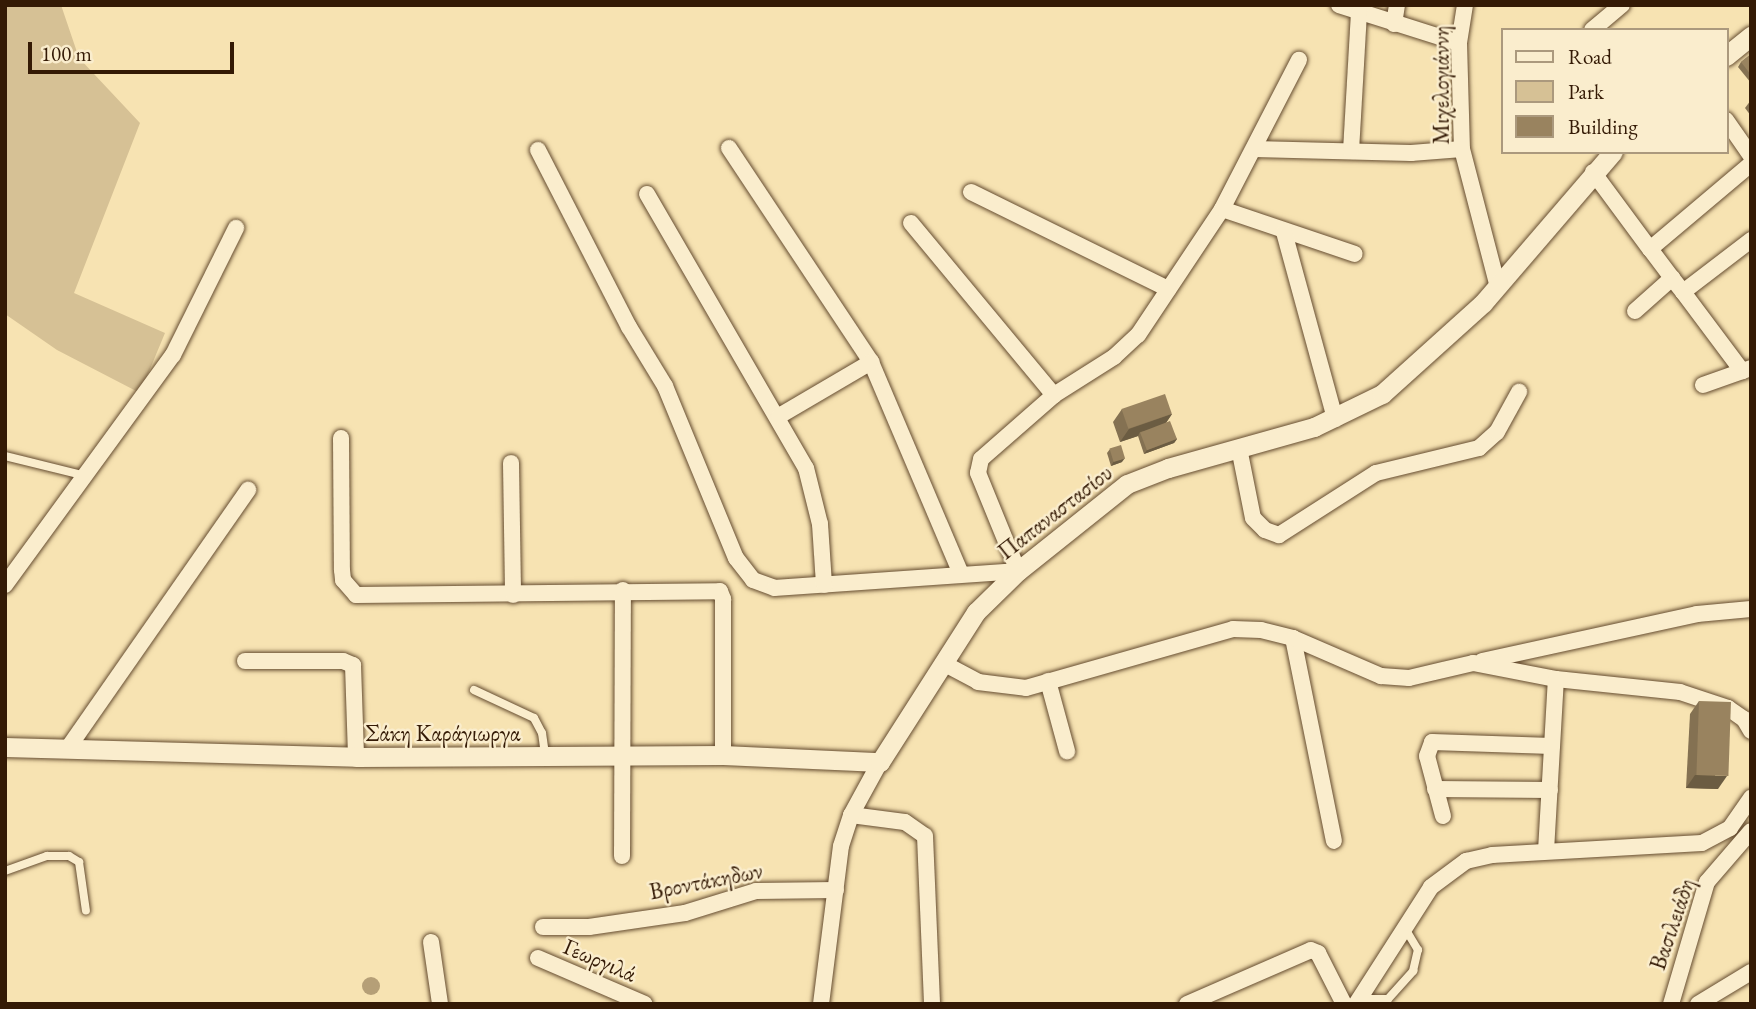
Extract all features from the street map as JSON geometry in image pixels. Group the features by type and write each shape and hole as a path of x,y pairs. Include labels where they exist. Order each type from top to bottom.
{"street":[{"path":"1339,5 1459,43"},
{"path":"1394,24 1397,5"},
{"name":"Μιχελογιάννη","path":"1465,5 1459,43 1462,149 1498,287"},
{"path":"1594,28 1622,5"},
{"path":"1351,151 1359,13"},
{"path":"1728,54 1751,36"},
{"path":"538,150 688,432 743,572 775,588 960,572 1018,571 979,465 1054,395 1128,346 1222,209 1299,60"},
{"path":"1728,123 1751,156"},
{"path":"729,148 871,362 960,572"},
{"path":"1254,149 1462,149"},
{"name":"Παπαναστασίου","path":"821,1004 841,846 851,815 880,762 976,612 1018,571 1128,484 1335,419 1410,372 1498,287 1611,154"},
{"path":"1650,249 1751,164"},
{"path":"1593,172 1672,278 1746,369 1703,385"},
{"path":"971,192 1168,289"},
{"path":"648,194 779,416 806,468 817,505 824,585"},
{"path":"1222,209 1355,254"},
{"path":"911,223 1054,395"},
{"path":"5,585 173,355 236,228"},
{"path":"1284,232 1335,419"},
{"path":"1683,292 1751,240"},
{"path":"1635,311 1672,278"},
{"path":"779,416 871,362"},
{"path":"1239,448 1253,518 1265,530 1279,535 1376,473 1479,448 1497,432 1519,392"},
{"path":"341,438 342,570 348,589 369,597 623,590 720,591 723,599 723,755"},
{"path":"511,463 513,595"},
{"path":"68,748 248,490"},
{"path":"622,856 623,590"},
{"path":"943,663 1001,688 1048,681 1233,629 1293,638 1381,676 1409,678 1697,614 1751,609"},
{"path":"1293,638 1334,841"},
{"path":"245,661 343,661 352,665 356,757"},
{"path":"1473,663 1556,679 1708,698 1744,719 1751,731"},
{"path":"1546,851 1556,679"},
{"path":"1048,681 1067,751"},
{"path":"1443,816 1427,756 1433,742 1552,746"},
{"name":"Σάκη Καράγιωργα","path":"5,747 356,757 723,755 880,762"},
{"path":"1435,789 1550,790"},
{"path":"1187,1004 1311,950 1322,960 1353,1002 1406,930 1431,887 1466,861 1546,851 1702,844 1730,828 1751,798"},
{"path":"851,815 905,822 925,836 932,1004"},
{"name":"Βασιλειάδη","path":"1671,1004 1707,882 1751,831"},
{"name":"Βροντάκηδων","path":"543,927 589,927 685,913 756,891 836,890"},
{"path":"431,942 440,1004"},
{"name":"Γεωργιλά","path":"538,958 645,1004"},
{"path":"1698,1004 1751,972"}],"lane":[{"path":"5,456 86,476"},
{"path":"474,690 534,718 542,733 545,757"},
{"path":"5,872 47,856 69,856 79,862 86,911"},
{"path":"1353,1002 1388,999 1413,971 1418,950 1406,930"}],"green space":[{"path":"5,5 61,5 79,58 140,123 74,293 165,333 140,393 57,350 5,314"}],"shaded area":[{"path":"371,977 377,980 380,986 377,992 371,995 365,992 362,986 365,980"}],"building":[{"path":"1751,54 1751,75 1741,62"},
{"path":"1165,394 1172,414 1128,429 1122,409"},
{"path":"1170,421 1177,439 1147,450 1140,432"},
{"path":"1121,445 1125,458 1114,462 1110,449"},
{"path":"1699,701 1731,702 1728,776 1696,775"}]}
